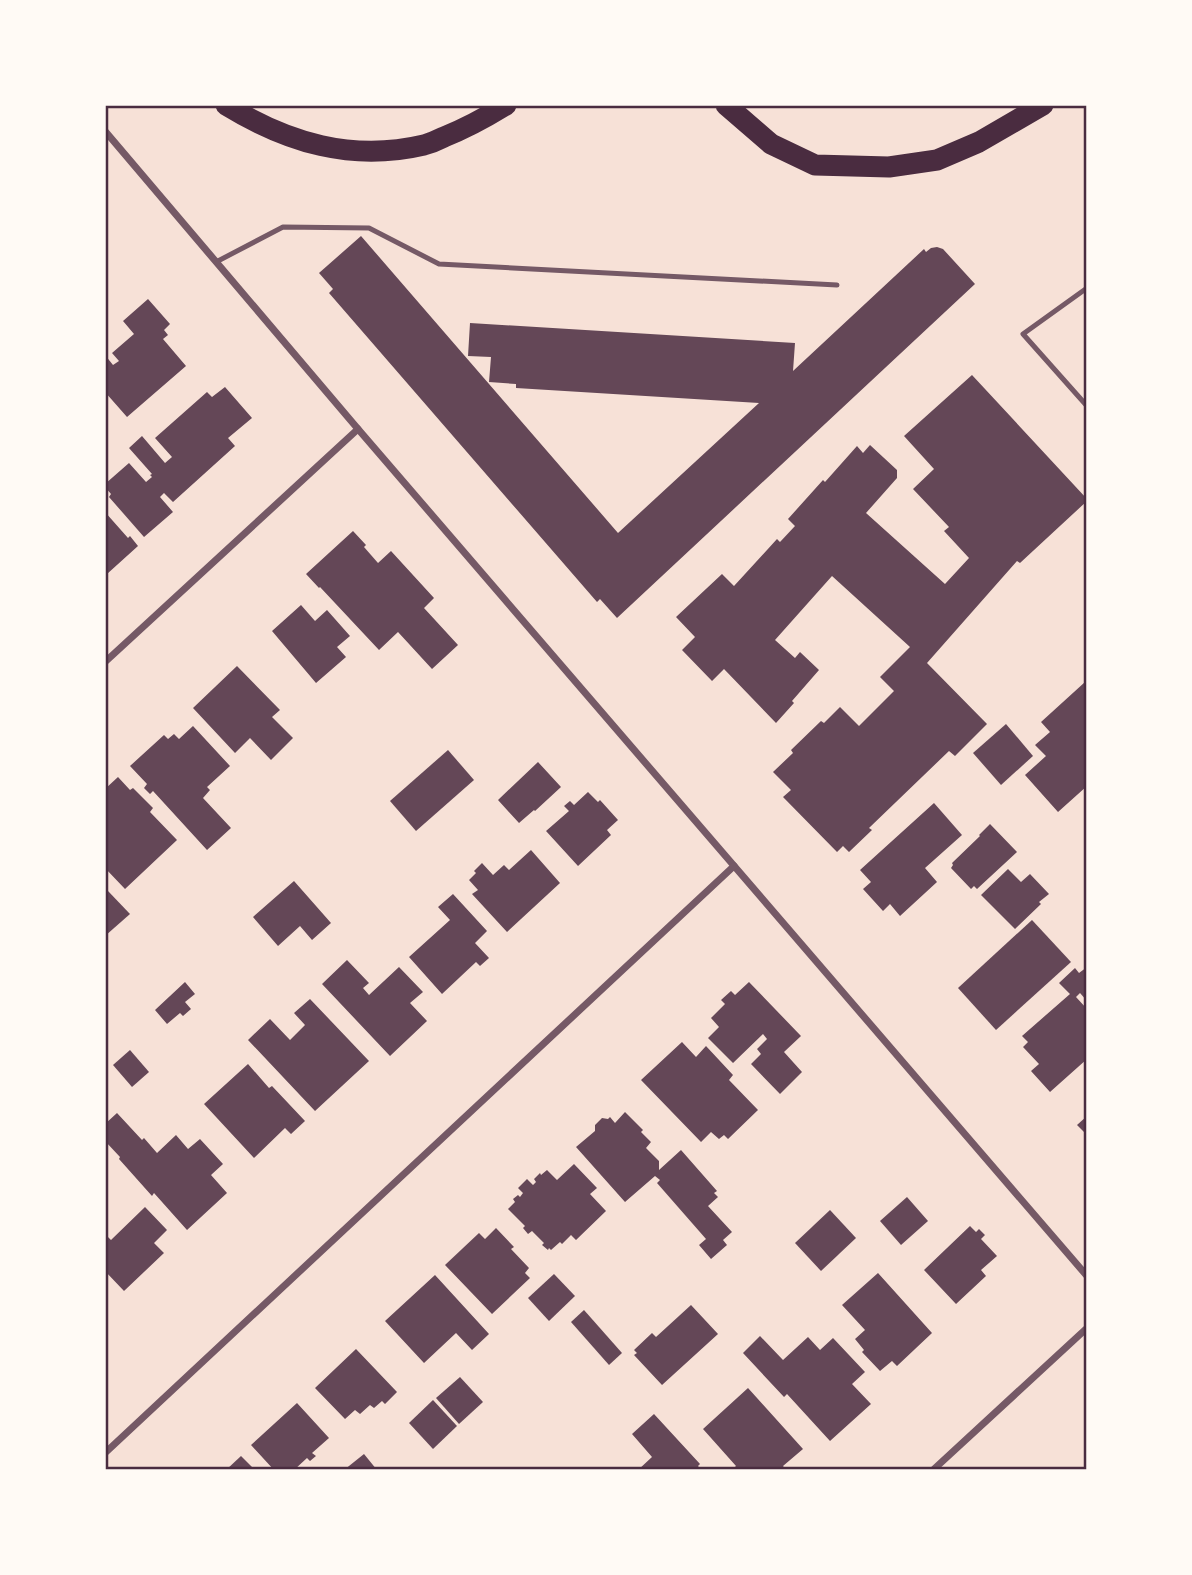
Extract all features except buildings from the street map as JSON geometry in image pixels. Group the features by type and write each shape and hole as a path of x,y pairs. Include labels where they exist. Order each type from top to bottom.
{"highway":[{"path":"226,105 253,121 297,140 345,150 387,150 426,145 475,124 506,105"},
{"path":"726,105 771,144 815,165 889,167 937,160 979,142 1043,105"}],"street":[{"path":"105,131 1087,1276"},
{"path":"105,662 358,429"},
{"path":"105,1453 734,866"},
{"path":"933,1470 1087,1328"}],"lane":[{"path":"216,262 283,227 369,228 439,264 837,285"},
{"path":"1087,288 1023,334 1087,407"}]}
